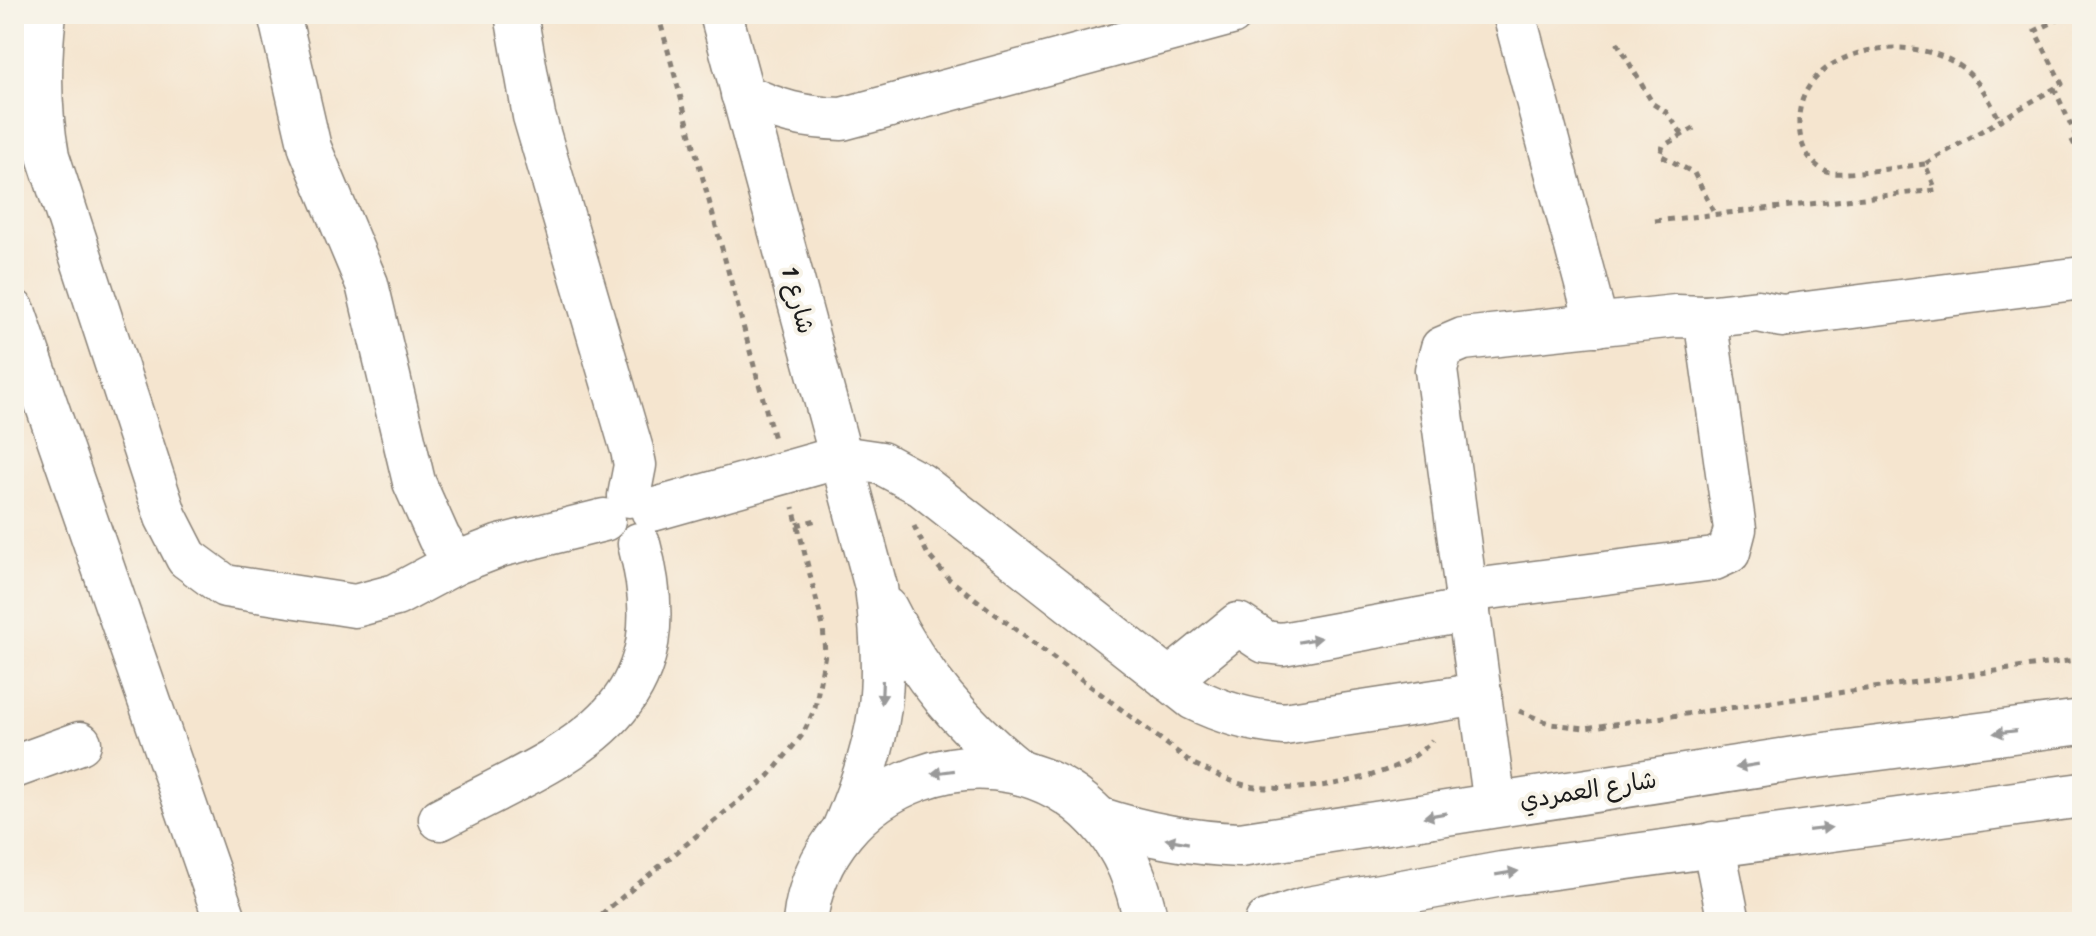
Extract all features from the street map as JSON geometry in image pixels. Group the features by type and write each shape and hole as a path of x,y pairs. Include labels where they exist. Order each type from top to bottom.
{"main road":[{"name":"شارع العمردي","path":"1098,819 1156,837 1240,845 1801,758 2082,722"},
{"path":"797,915 815,875 844,827 881,795 926,774 974,767 1023,774 1050,785 1098,819 1121,850 1138,884 1146,922"},
{"path":"1267,922 1303,910 1502,874 2082,795"}],"street":[{"path":"45,14 39,73 41,115 48,156 166,517 187,558 225,586 355,606 396,595 456,563 500,546 631,517 840,457 881,463 920,484 1194,699 1222,713 1252,721 1284,724 1481,694"},
{"path":"279,14 310,148 367,284 414,482 439,538 456,563"},
{"path":"440,819 571,751 616,711 634,686 646,652 651,616 648,579 631,517 635,465 632,450 534,116 516,14"},
{"name":"شارع 1","path":"721,14 876,587 884,648 882,710 868,770 844,827"},
{"path":"742,94 773,110 807,118 842,119 1231,14"},
{"path":"1514,14 1597,325"},
{"path":"1495,805 1437,359 1452,342 1676,316 1706,328 1758,311 1782,316 2082,278"},
{"path":"14,311 226,922"},
{"path":"1169,680 1238,624 1265,642 1282,644 1468,600 1714,559 1729,552 1735,529 1706,328"},
{"name":"شارع 1","path":"876,587 902,641 936,692 976,737 1023,774"},
{"path":"14,767 80,743"},
{"path":"1713,843 1729,922"}],"path":[{"path":"1999,119 1985,92 1964,69 1936,54 1906,47 1875,49 1825,67 1809,85 1800,106 1799,130 1803,148 1814,163 1829,173 1925,164 2062,84 2035,31 2057,17 2070,14"},
{"path":"1617,42 1653,104 1671,117 1683,135"},
{"path":"2054,88 2076,136 2071,138 2082,160"},
{"path":"1694,128 1663,146 1660,155 1694,173 1715,214"},
{"path":"1655,221 1936,190 1925,164"}]}
